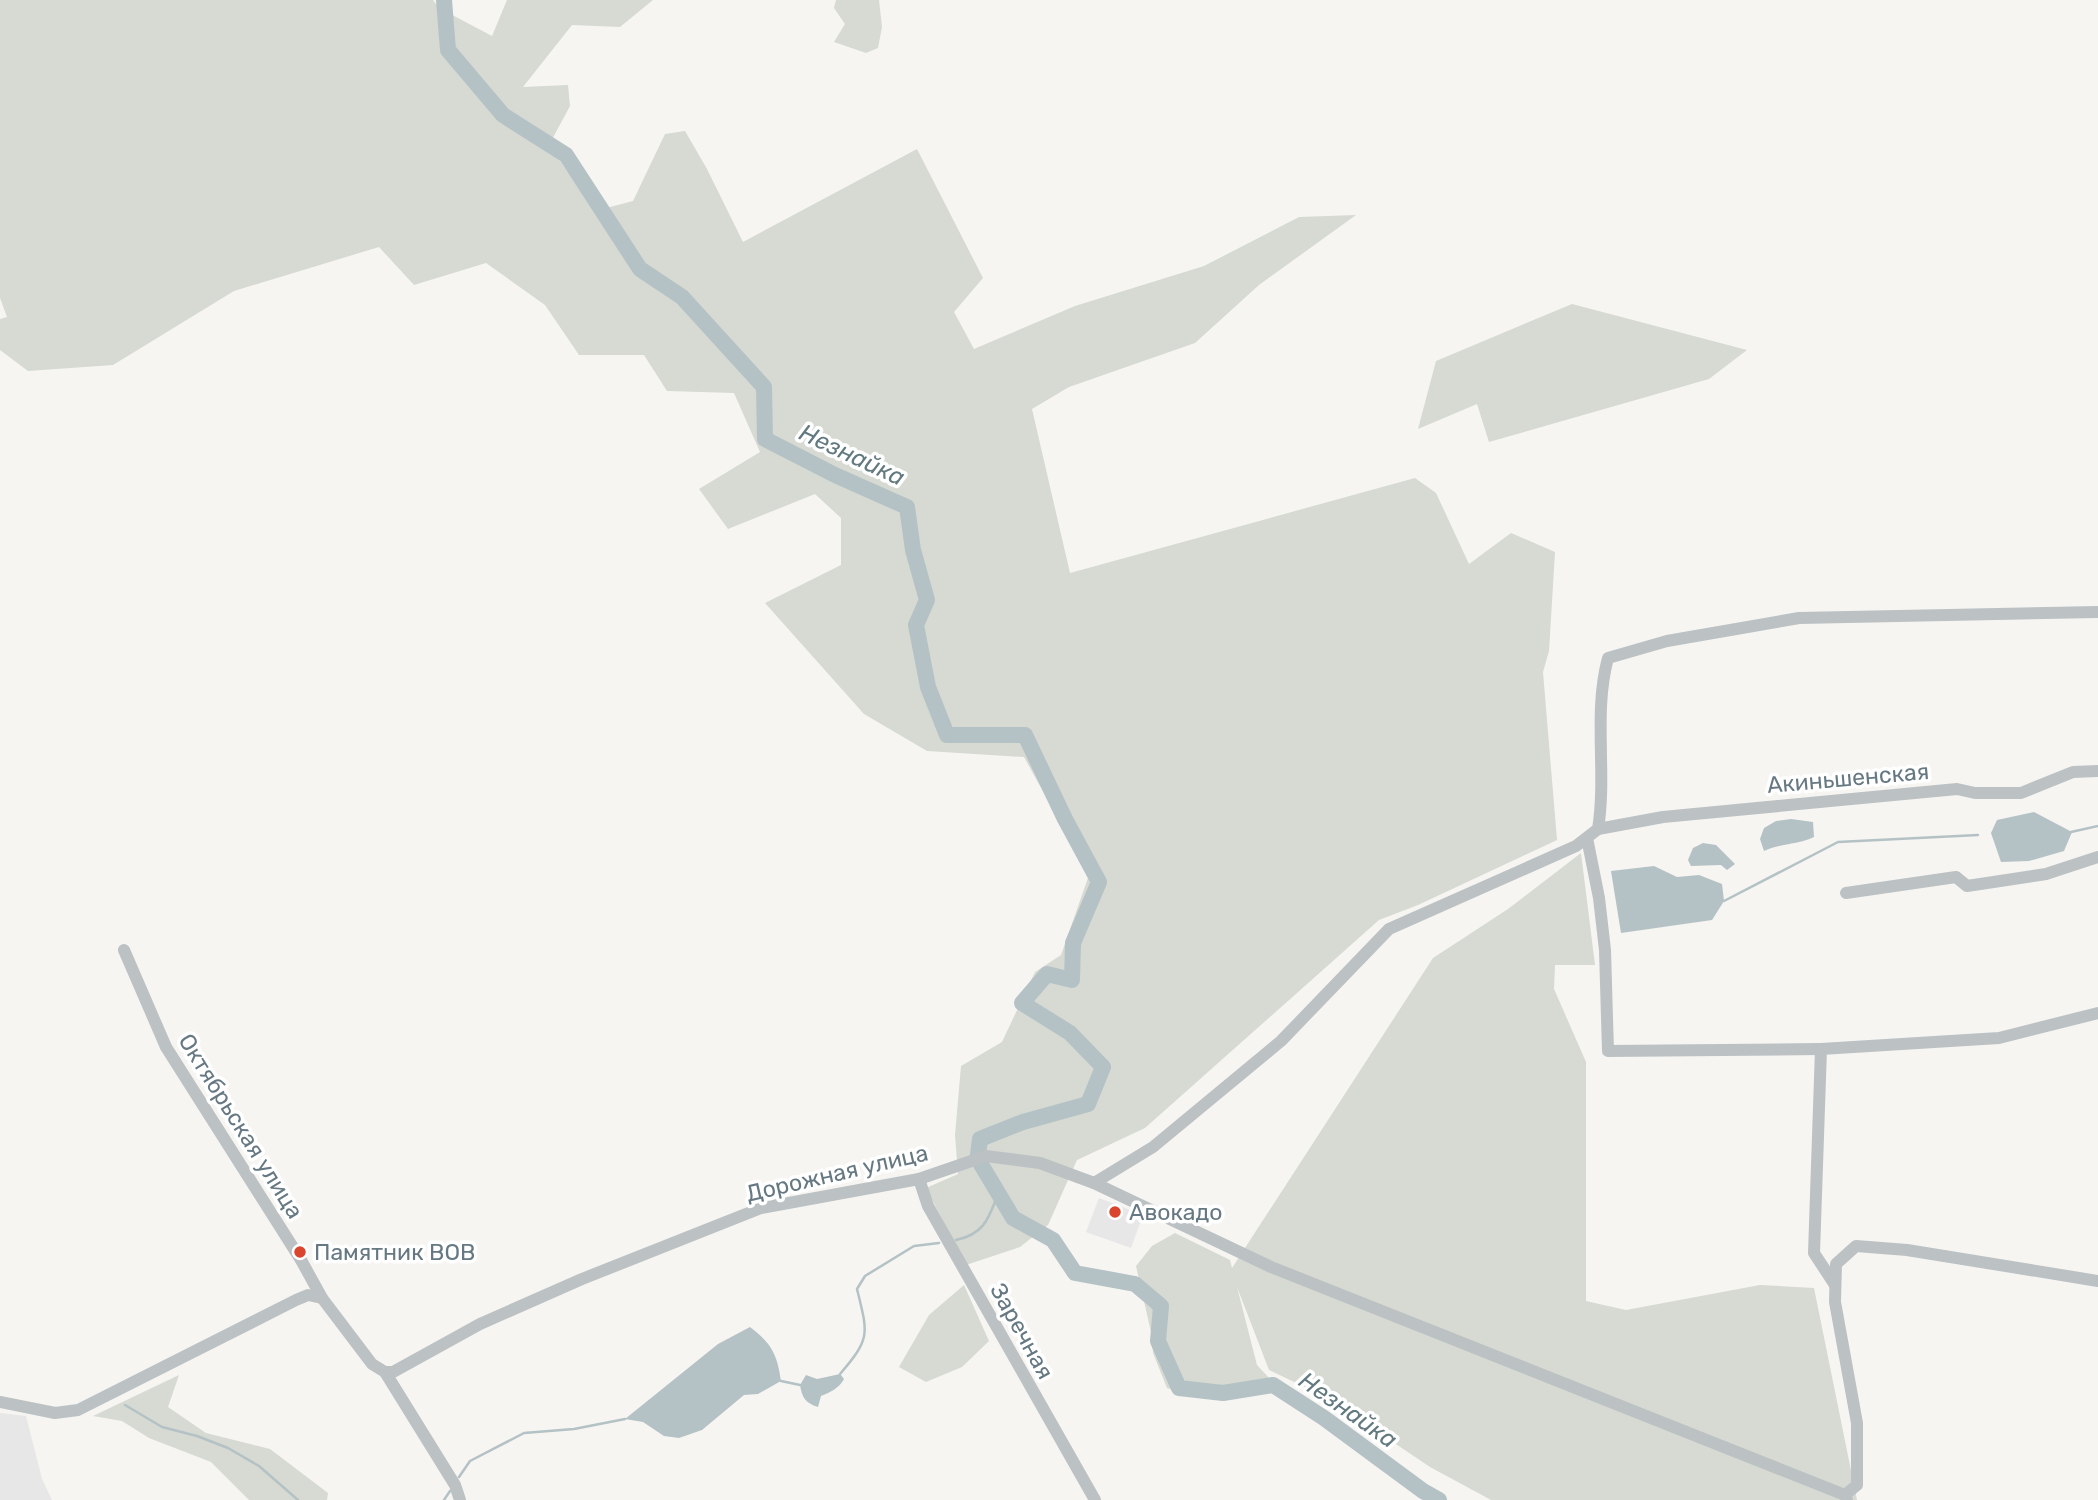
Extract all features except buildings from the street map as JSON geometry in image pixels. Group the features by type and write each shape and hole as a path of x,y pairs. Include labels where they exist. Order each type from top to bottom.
{"street":[{"path":"1094,1183 1153,1147 1281,1041 1389,929 1576,846 1598,829 1602,803 1602,680 1608,658 1667,641 1799,618 2098,612"},
{"name":"Акиньшенская","path":"1598,829 1663,817 1957,789 1975,793 2021,793 2073,772 2098,771"},
{"path":"1587,838 1599,898 1605,950 1608,1051 1821,1049 1999,1038 2098,1013"},
{"path":"1846,893 1956,877 1967,886 2046,874 2098,857"},
{"name":"Октябрьская улица","path":"124,950 166,1047 301,1260 322,1298 372,1364 385,1372 455,1485 460,1500"},
{"path":"1821,1049 1814,1253 1835,1284"},
{"name":"Дорожная улица","path":"385,1372 393,1372 480,1324 582,1279 761,1208 919,1179 986,1156 1040,1163 1094,1183 1271,1267 1846,1498"},
{"name":"Заречная","path":"919,1179 928,1206 1095,1500"},
{"path":"1846,1498 1857,1485 1857,1423 1835,1302 1835,1284 1836,1264 1856,1246 1907,1250 2098,1281"},
{"path":"0,1402 55,1413 78,1410 296,1300 308,1295 322,1298"}],"shaded area":[{"path":"0,0 433,0 439,8 492,36 507,0 653,0 620,27 572,25 523,87 568,85 570,106 549,145 595,211 633,201 665,134 685,131 743,242 917,149 983,278 954,312 974,349 1075,306 1204,266 1299,217 1356,215 1259,285 1195,343 1069,387 1032,409 1070,573 1415,478 1436,493 1469,564 1511,533 1555,552 1549,651 1543,672 1557,840 1418,905 1379,920 1145,1128 1077,1160 1048,1225 1020,1247 966,1265 926,1188 958,1174 955,1135 961,1066 1002,1042 1035,972 1061,955 1089,875 1024,757 927,751 864,714 765,603 841,565 841,518 815,494 728,529 699,489 760,452 734,393 667,391 644,355 579,355 545,305 486,263 414,285 379,247 234,291 113,365 28,371 0,350 0,319 7,317 0,298"},
{"path":"836,0 879,0 882,27 878,48 866,53 834,42 845,24 834,8"},
{"path":"1572,304 1747,350 1709,379 1489,442 1477,404 1418,429 1436,361"},
{"path":"2034,812 2072,832 2064,851 2029,861 2001,862 1991,833 1997,820"},
{"path":"1791,819 1813,822 1814,837 1764,851 1760,839 1764,828 1776,821"},
{"path":"1703,843 1716,845 1735,864 1727,870 1721,865 1691,866 1688,860 1693,848"},
{"path":"1581,853 1595,965 1555,965 1554,989 1586,1062 1586,1301 1626,1310 1760,1285 1814,1288 1857,1500 1491,1500 1430,1467 1326,1397 1269,1370 1237,1287 1257,1365 1270,1379 1273,1392 1207,1396 1167,1388 1153,1353 1136,1266 1152,1246 1175,1233 1230,1260 1232,1268 1433,958 1508,909"},
{"path":"1654,866 1677,877 1699,875 1722,884 1724,901 1712,920 1621,933 1611,871"},
{"path":"1099,1198 1143,1215 1131,1248 1086,1232"},
{"path":"964,1285 989,1341 962,1367 926,1382 899,1367 929,1315"},
{"path":"750,1327 772,1350 781,1381 758,1394 744,1395 702,1430 679,1438 664,1436 643,1422 625,1419 718,1344"},
{"path":"840,1374 844,1379 842,1382 821,1396 818,1407 805,1399 800,1385 806,1375 817,1379"},
{"path":"179,1375 168,1407 206,1433 270,1449 328,1493 327,1500 249,1500 211,1462 149,1438 122,1421 93,1416"},
{"path":"0,1413 26,1416 42,1479 52,1500 0,1500"}],"waterway":[{"name":"Незнайка","path":"444,0 448,50 503,115 566,155 640,269 682,297 764,387 765,439 835,475 907,507 913,550 927,600 916,625 928,687 947,735 1025,735 1099,882 1073,943 1072,980 1047,974 1022,1003 1070,1033 1103,1067 1088,1104 1023,1122 980,1139 978,1155"},
{"path":"2071,832 2098,826"},
{"path":"1724,901 1838,842 1978,835"},
{"name":"Незнайка","path":"979,1161 1013,1218 1053,1240 1075,1273 1135,1284 1161,1306 1158,1341 1179,1388 1223,1393 1273,1385 1439,1500"},
{"path":"956,1240 980,1229 998,1194"},
{"path":"840,1374 862,1343 865,1326 857,1289 865,1276 914,1246 939,1243"},
{"path":"781,1381 800,1385"},
{"path":"125,1405 162,1427 228,1448 259,1466 298,1500"},
{"path":"459,1477 470,1461 524,1433 574,1429 625,1419"},
{"path":"444,1500 450,1491"}],"place":[{"name":"Авокадо","path":"1115,1212"},
{"name":"Памятник ВОВ","path":"300,1252"}]}
